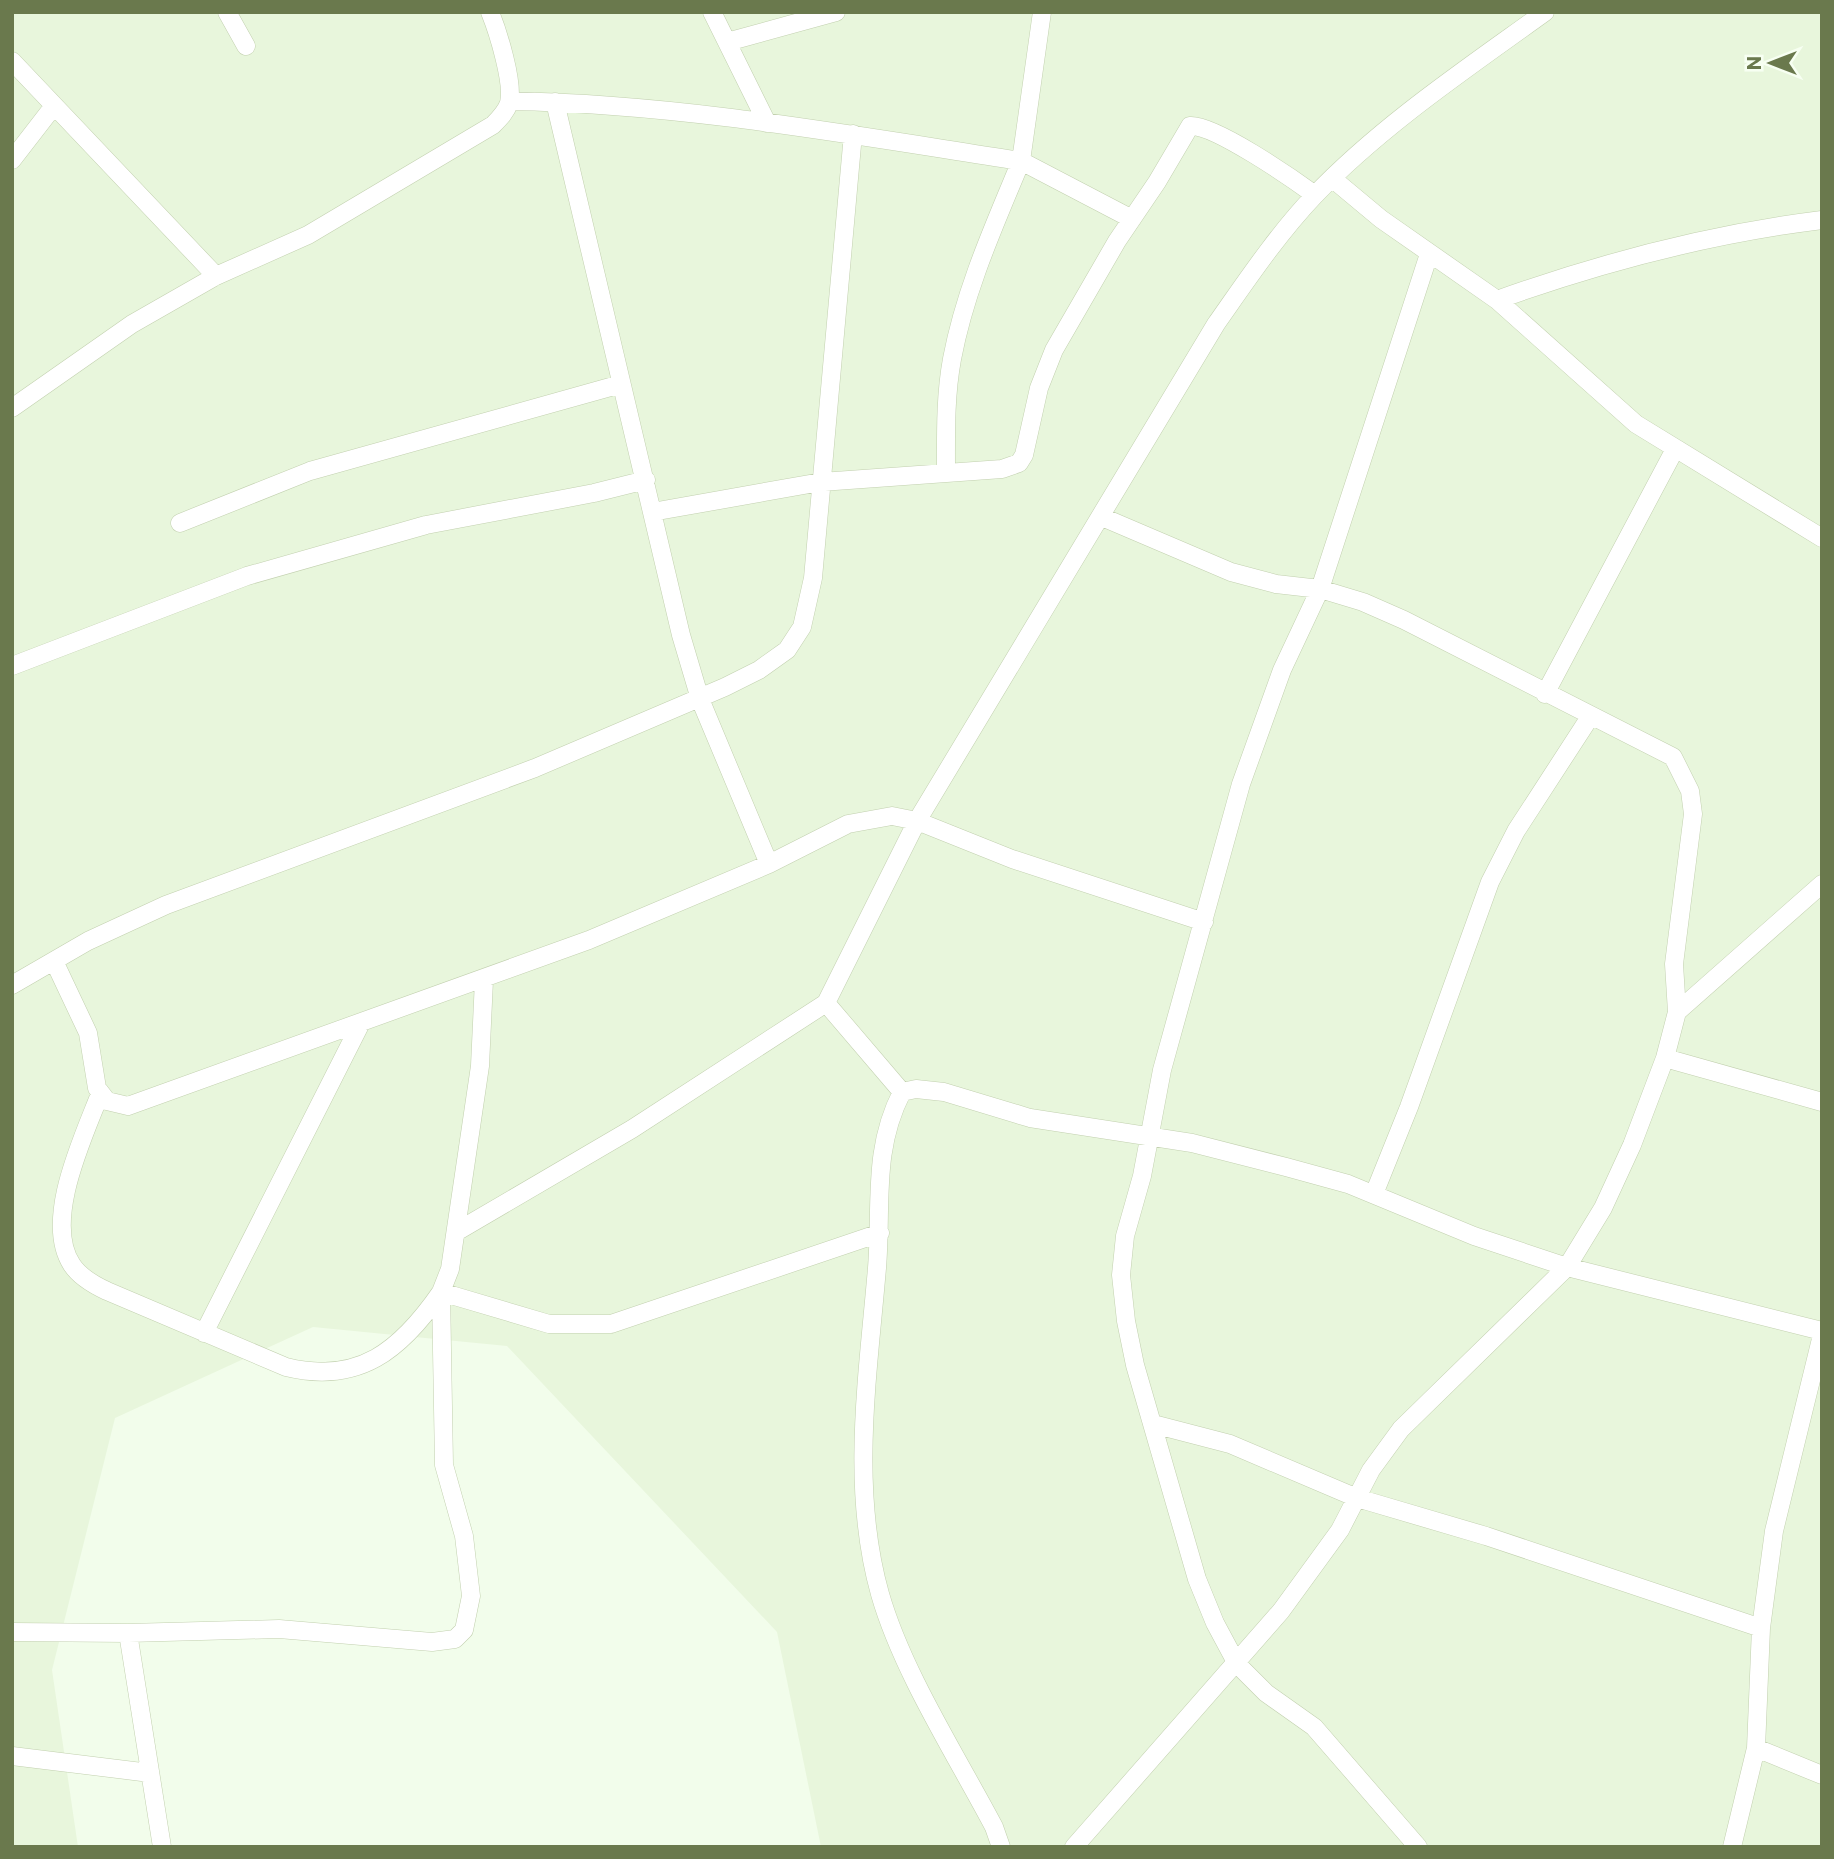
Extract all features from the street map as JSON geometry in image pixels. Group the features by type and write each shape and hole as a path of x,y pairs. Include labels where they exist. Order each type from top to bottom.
{"street":[{"path":"227,12 246,46"},
{"path":"12,408 132,324 216,276 274,252 391,189 493,125 503,115 510,101 504,60 490,12"},
{"path":"712,12 767,123"},
{"path":"727,42 836,12"},
{"path":"946,472 946,406 958,334 973,278 1021,161 1042,12"},
{"path":"456,1232 632,1129 826,1003 917,821 1216,324 1278,238 1315,195 1469,66 1545,12"},
{"path":"12,61 216,276"},
{"path":"510,101 647,107 853,134 1021,161 1132,219"},
{"path":"555,102 681,635 700,699 769,864"},
{"path":"12,160 53,107"},
{"path":"652,512 821,482 1002,469 1019,463 1024,455 1045,369 1186,129 1193,125 1213,132 1274,167 1315,195"},
{"path":"12,985 120,924 535,768 700,699 775,660 795,640 807,608 813,578 853,134"},
{"path":"1334,179 1429,254 1497,300 1600,395 1674,451 1822,538"},
{"path":"1497,300 1574,273 1665,247 1731,233 1822,220"},
{"path":"1418,1847 1314,1727 1266,1693 1237,1664 1215,1623 1198,1579 1153,1424 1126,1321 1121,1275 1125,1236 1150,1136 1162,1070 1258,730 1320,589 1429,254"},
{"path":"180,523 310,471 621,384"},
{"path":"1545,694 1674,451"},
{"path":"12,666 259,572 426,525 594,494 646,480"},
{"path":"1074,1847 1237,1664 1307,1577 1377,1461 1401,1429 1567,1267 1603,1208 1632,1144 1665,1058 1677,1012 1674,964 1693,814 1690,791 1673,757 1590,718 1404,620 1363,602 1320,589 1276,584 1231,572 1102,517"},
{"path":"1374,1194 1409,1107 1490,882 1516,831 1590,718"},
{"path":"100,1094 112,1104 137,1104 484,980 769,864 848,824 892,816 917,821 1012,859 1204,922"},
{"path":"1677,1012 1822,884"},
{"path":"54,961 88,1033 100,1094 75,1160 62,1217 63,1244 72,1265 89,1282 204,1333 286,1367 326,1373 368,1365 386,1352 430,1308 441,1292 450,1269 480,1066 484,980"},
{"path":"826,1003 902,1092"},
{"path":"204,1333 360,1023"},
{"path":"1665,1058 1822,1102"},
{"path":"902,1092 930,1090 1030,1118 1192,1143 1286,1167 1374,1194 1474,1236 1567,1267 1822,1333 1774,1531 1761,1628 1756,1748 1732,1847"},
{"path":"902,1092 884,1134 880,1159 880,1233 863,1443 863,1497 880,1595 898,1642 994,1827 1001,1847"},
{"path":"441,1292 549,1325 611,1325 880,1233"},
{"path":"12,1632 128,1633 279,1629 432,1642 455,1639 464,1630 471,1611 471,1582 464,1536 444,1465 441,1292"},
{"path":"1153,1424 1230,1444 1357,1498 1486,1536 1761,1628"},
{"path":"128,1633 162,1847"},
{"path":"1756,1748 1822,1775"},
{"path":"12,1756 150,1773"}],"shaded area":[{"path":"12,12 1822,12 1822,1847 821,1847 777,1632 507,1346 313,1327 115,1418 52,1670 78,1847 12,1847"}]}
